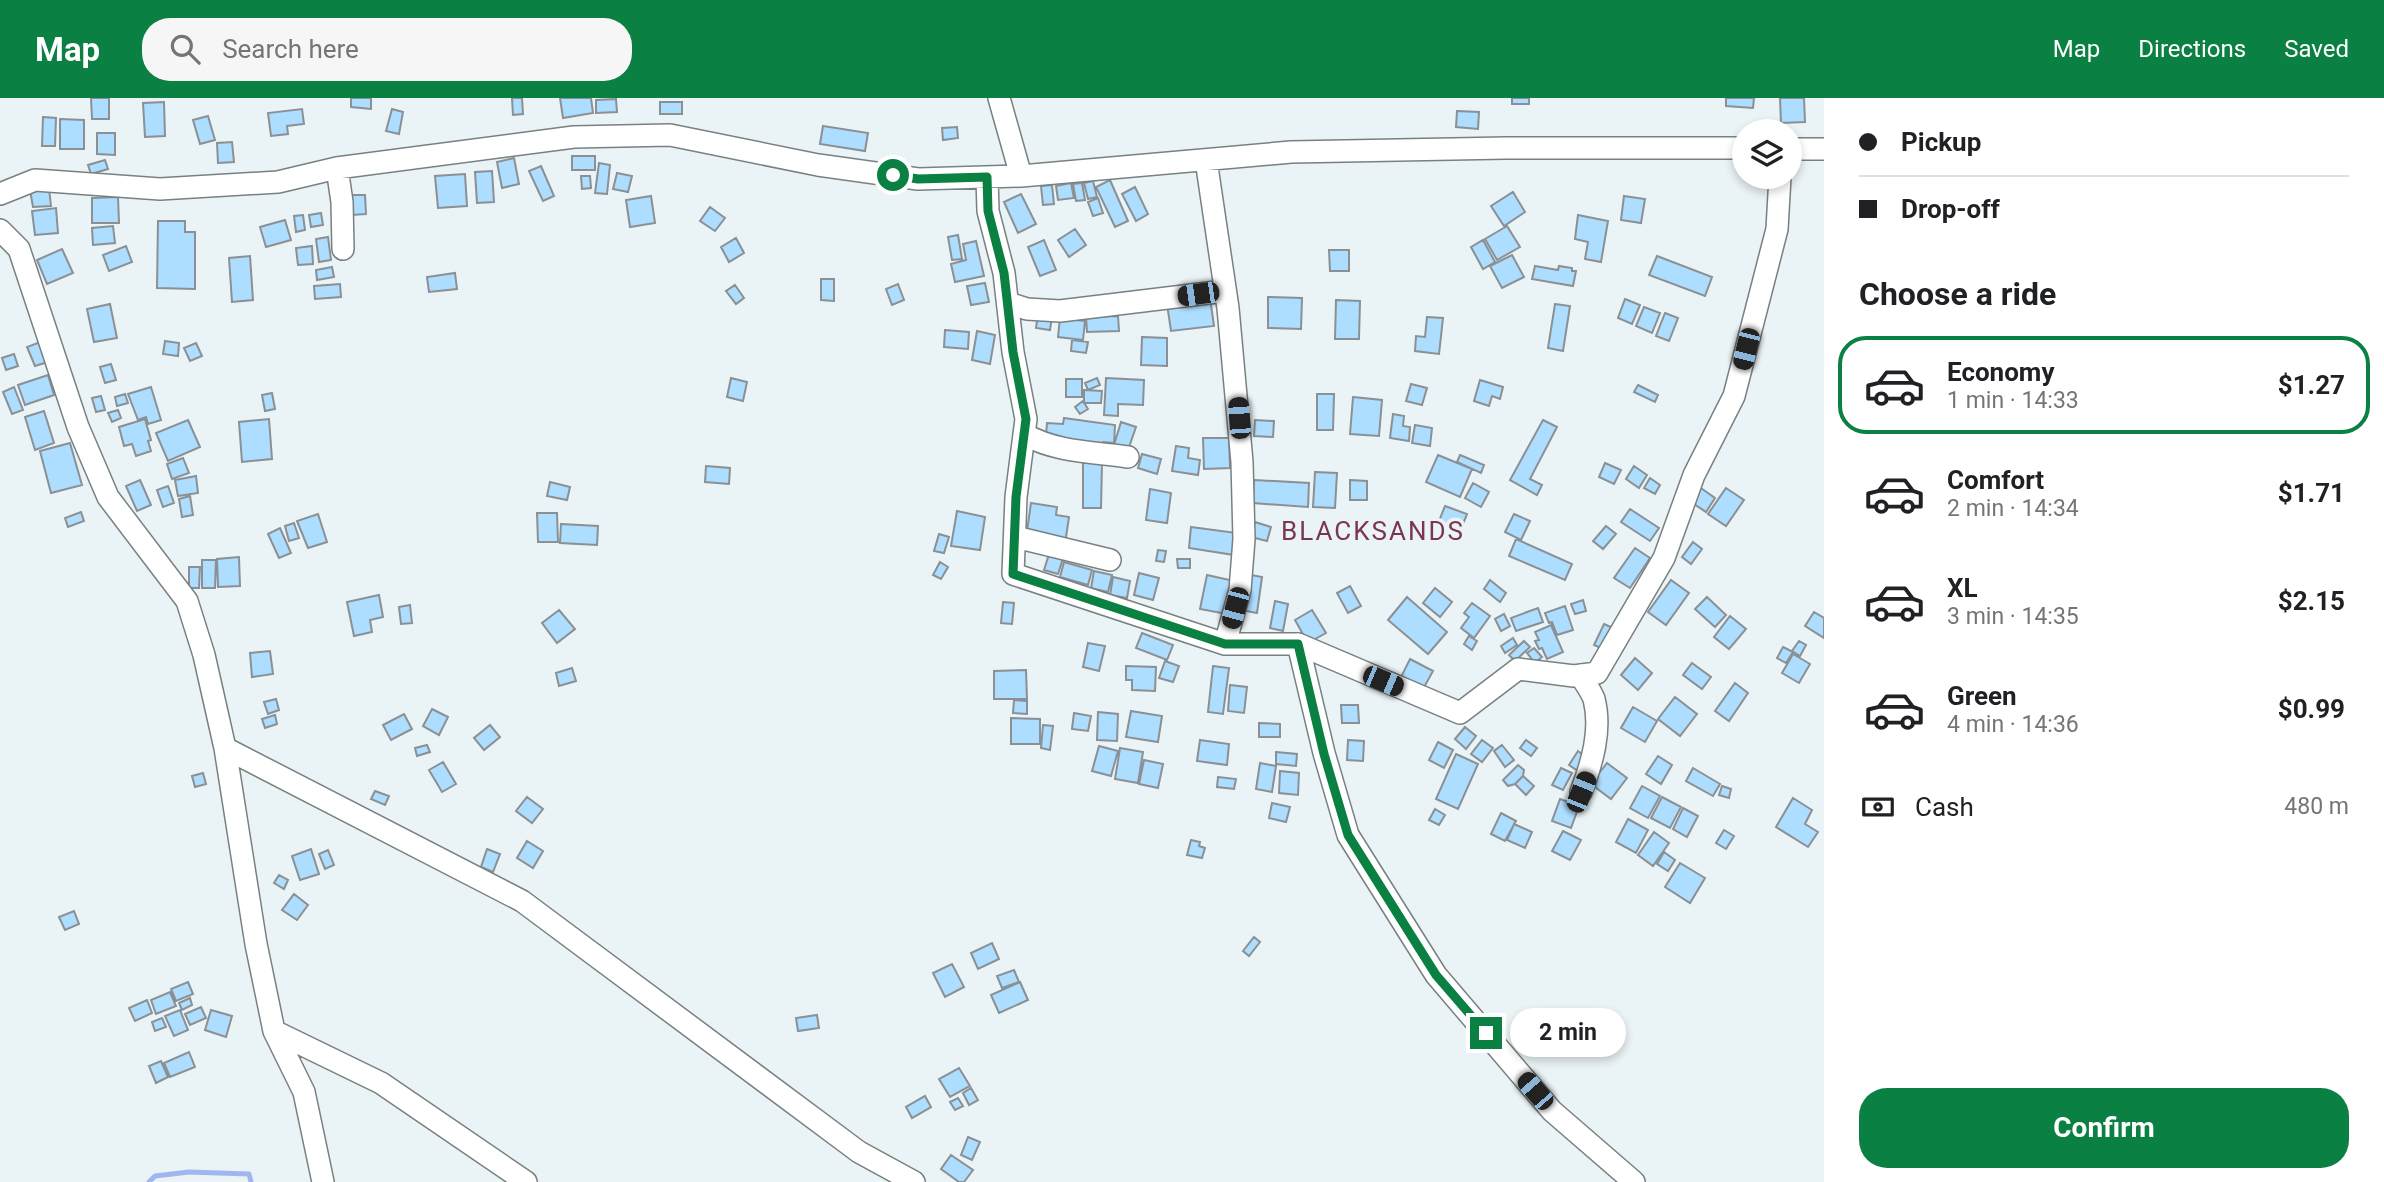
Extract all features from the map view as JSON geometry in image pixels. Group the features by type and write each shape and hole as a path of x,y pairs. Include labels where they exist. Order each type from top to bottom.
{"street":[{"path":"999,98 1021,176"},
{"path":"0,194 34,180 160,189 278,182 337,168 574,136 670,135 818,164 918,179 1021,176 1291,152 1732,148"},
{"path":"1802,149 1824,149"},
{"path":"1206,160 1225,290 1242,462 1244,539 1240,590 1225,644"},
{"path":"337,168 344,249"},
{"path":"987,177 988,211 1004,273 1013,352 1026,419 1016,497 1013,574 1225,644 1298,644 1460,713 1518,669 1580,675 1597,673 1664,558 1694,475 1734,396 1777,229 1779,189"},
{"path":"0,230 19,250 78,427 108,497 187,601 204,655 225,748 256,944 274,1031 304,1091 323,1182"},
{"path":"1008,303 1027,309 1059,311 1225,290"},
{"path":"1024,434 1038,442 1066,449 1128,457"},
{"path":"1015,537 1110,560"},
{"path":"1298,644 1324,754 1348,835 1436,975 1552,1111 1634,1182"},
{"path":"1580,675 1594,697 1598,727 1589,771 1581,792"},
{"path":"225,748 522,901 859,1152 914,1182"},
{"path":"274,1031 381,1083 526,1182"}],"building":[{"path":"91,98 109,98 109,119 92,119"},
{"path":"351,98 371,98 371,109 351,107"},
{"path":"512,98 522,98 523,114 513,115"},
{"path":"560,98 591,98 593,113 563,118"},
{"path":"1512,98 1529,98 1529,104 1512,104"},
{"path":"1726,98 1754,98 1753,108 1726,106"},
{"path":"1780,98 1804,98 1805,122 1802,122 1802,119 1781,119"},
{"path":"616,99 617,112 596,113 596,100"},
{"path":"164,102 165,136 145,137 143,103"},
{"path":"660,102 682,102 682,114 660,114"},
{"path":"302,109 304,124 287,126 288,134 271,136 268,113"},
{"path":"392,109 403,112 399,134 386,131"},
{"path":"1457,111 1479,112 1478,129 1456,127"},
{"path":"208,116 215,140 200,144 193,120"},
{"path":"43,117 56,118 55,146 42,146"},
{"path":"60,119 84,120 84,149 60,149"},
{"path":"823,126 868,133 865,151 820,144"},
{"path":"957,127 958,138 943,140 942,128"},
{"path":"97,133 115,133 115,155 97,154"},
{"path":"232,142 234,162 218,163 217,143"},
{"path":"572,156 595,156 595,170 572,170"},
{"path":"514,158 519,184 502,188 497,162"},
{"path":"105,160 108,169 91,174 88,165"},
{"path":"599,163 610,165 607,194 595,193"},
{"path":"541,166 554,196 543,201 529,171"},
{"path":"492,171 494,202 477,203 475,172"},
{"path":"617,173 632,176 628,192 613,189"},
{"path":"465,174 467,206 438,208 435,176"},
{"path":"581,176 590,176 591,188 582,189"},
{"path":"1110,180 1128,221 1115,227 1096,187"},
{"path":"1093,181 1097,197 1088,199 1084,183"},
{"path":"1071,183 1074,198 1058,200 1056,186"},
{"path":"1082,183 1085,200 1076,201 1073,184"},
{"path":"1052,185 1054,204 1043,205 1041,186"},
{"path":"1135,187 1148,214 1136,221 1122,194"},
{"path":"49,188 51,206 33,207 30,190"},
{"path":"1513,192 1525,212 1504,226 1491,206"},
{"path":"1021,194 1036,224 1018,233 1004,202"},
{"path":"351,195 365,195 366,214 351,215"},
{"path":"651,196 655,223 630,227 626,200"},
{"path":"1624,196 1645,199 1641,223 1621,220"},
{"path":"118,197 119,223 92,223 92,198"},
{"path":"1098,198 1103,213 1093,216 1088,202"},
{"path":"710,207 725,218 715,231 700,221"},
{"path":"56,208 58,233 35,235 32,211"},
{"path":"321,213 323,225 311,227 309,215"},
{"path":"303,215 305,230 296,232 294,216"},
{"path":"1578,215 1608,221 1601,262 1585,259 1588,242 1575,239"},
{"path":"285,220 291,240 266,247 260,227"},
{"path":"158,221 185,221 185,232 195,232 195,289 157,288"},
{"path":"113,226 115,243 93,245 92,228"},
{"path":"1507,226 1520,247 1497,260 1485,239"},
{"path":"1075,229 1086,245 1069,257 1058,240"},
{"path":"958,235 962,259 952,260 948,237"},
{"path":"328,237 331,260 319,262 316,239"},
{"path":"736,238 744,253 729,262 721,247"},
{"path":"1044,240 1056,270 1040,276 1028,247"},
{"path":"1483,240 1495,262 1483,269 1471,247"},
{"path":"976,241 984,276 955,282 951,264 966,260 963,244"},
{"path":"126,246 132,262 109,271 103,255"},
{"path":"312,246 313,264 298,265 296,248"},
{"path":"62,249 73,273 47,284 37,260"},
{"path":"1329,250 1349,250 1349,271 1330,271"},
{"path":"1512,255 1524,277 1502,288 1490,266"},
{"path":"250,256 253,300 232,302 229,258"},
{"path":"1657,256 1712,277 1705,296 1649,275"},
{"path":"1535,266 1558,270 1559,266 1572,268 1572,271 1576,271 1573,286 1532,279"},
{"path":"332,267 334,277 317,280 316,270"},
{"path":"455,273 457,289 429,292 427,277"},
{"path":"821,279 834,279 834,301 821,300"},
{"path":"985,283 989,302 971,305 967,286"},
{"path":"340,284 341,297 315,299 314,286"},
{"path":"898,284 904,300 892,305 886,289"},
{"path":"735,285 744,298 736,304 726,291"},
{"path":"1268,297 1302,298 1301,329 1268,328"},
{"path":"1210,298 1214,326 1171,331 1167,304"},
{"path":"1625,299 1640,305 1632,324 1618,318"},
{"path":"1336,300 1360,301 1359,339 1335,339"},
{"path":"110,304 117,338 94,342 87,309"},
{"path":"1555,304 1570,306 1563,351 1548,348"},
{"path":"1644,307 1660,313 1652,333 1636,326"},
{"path":"1665,313 1678,318 1669,341 1656,336"},
{"path":"1038,314 1052,316 1050,330 1036,328"},
{"path":"1118,316 1119,331 1087,332 1086,317"},
{"path":"1427,317 1443,318 1439,354 1415,351 1416,336 1425,337"},
{"path":"1060,318 1085,321 1083,340 1058,337"},
{"path":"945,330 969,332 968,349 944,347"},
{"path":"977,331 995,335 990,364 972,360"},
{"path":"1142,337 1167,338 1167,366 1141,365"},
{"path":"1072,340 1088,342 1086,353 1071,351"},
{"path":"43,341 51,361 35,366 27,347"},
{"path":"165,341 179,343 178,356 163,354"},
{"path":"196,343 202,356 190,361 184,348"},
{"path":"14,354 18,366 6,370 2,358"},
{"path":"111,364 116,380 105,383 100,367"},
{"path":"48,375 54,395 25,405 18,385"},
{"path":"731,378 747,382 743,401 727,397"},
{"path":"1097,378 1100,385 1088,390 1085,383"},
{"path":"1106,378 1144,380 1143,405 1118,404 1118,416 1104,415"},
{"path":"1066,379 1082,379 1082,397 1066,397"},
{"path":"1480,380 1503,387 1500,399 1492,396 1489,406 1474,401"},
{"path":"1411,384 1427,388 1422,405 1406,401"},
{"path":"1638,385 1658,395 1655,402 1634,392"},
{"path":"14,387 23,410 12,414 3,392"},
{"path":"151,387 161,420 148,424 146,417 138,420 128,394"},
{"path":"1084,390 1102,391 1101,403 1084,403"},
{"path":"272,393 275,409 265,411 262,395"},
{"path":"125,394 128,403 117,406 115,397"},
{"path":"1317,394 1334,394 1333,430 1317,430"},
{"path":"101,396 105,410 96,412 92,398"},
{"path":"1353,397 1382,400 1379,436 1350,434"},
{"path":"1083,401 1088,409 1080,414 1075,407"},
{"path":"118,410 121,418 112,422 108,413"},
{"path":"44,411 54,443 35,450 25,417"},
{"path":"1393,414 1404,416 1403,426 1410,427 1409,441 1390,438"},
{"path":"1064,418 1115,425 1114,443 1103,442 1103,446 1058,443 1059,436 1046,435 1047,423 1063,424"},
{"path":"145,419 151,451 136,456 132,444 124,446 119,427"},
{"path":"269,419 272,459 242,462 239,422"},
{"path":"188,420 200,447 168,461 156,433"},
{"path":"1255,420 1274,421 1273,437 1254,436"},
{"path":"1543,420 1557,427 1530,479 1542,485 1537,495 1510,480"},
{"path":"1121,422 1136,427 1128,450 1114,445"},
{"path":"1415,425 1432,428 1430,446 1412,443"},
{"path":"1203,438 1229,438 1230,468 1204,469"},
{"path":"70,443 82,485 51,493 40,451"},
{"path":"1176,446 1189,448 1188,458 1200,460 1198,475 1172,471"},
{"path":"1142,454 1161,459 1157,474 1138,468"},
{"path":"1438,455 1472,469 1460,497 1426,482"},
{"path":"1460,455 1484,465 1481,473 1457,462"},
{"path":"183,458 189,473 172,479 167,464"},
{"path":"1083,463 1102,463 1101,508 1083,508"},
{"path":"1605,463 1621,470 1614,484 1599,477"},
{"path":"706,466 730,468 729,484 705,482"},
{"path":"1634,466 1647,475 1639,488 1626,479"},
{"path":"1315,472 1337,473 1335,508 1313,507"},
{"path":"196,476 198,493 178,496 175,480"},
{"path":"1650,478 1660,485 1655,494 1644,488"},
{"path":"140,480 151,505 137,511 126,486"},
{"path":"1254,480 1309,483 1308,507 1253,503"},
{"path":"1350,480 1367,481 1367,500 1350,500"},
{"path":"550,482 570,487 567,500 547,496"},
{"path":"1473,483 1489,492 1481,507 1465,498"},
{"path":"168,486 174,503 163,507 157,490"},
{"path":"1698,486 1715,498 1706,512 1688,500"},
{"path":"1726,488 1744,500 1726,526 1708,514"},
{"path":"1150,489 1171,493 1167,523 1146,520"},
{"path":"190,496 193,515 182,517 179,499"},
{"path":"1031,503 1057,507 1056,515 1069,517 1065,544 1046,541 1047,534 1027,531"},
{"path":"1445,506 1467,514 1459,534 1437,526"},
{"path":"1630,509 1659,528 1650,541 1621,522"},
{"path":"957,511 985,517 980,550 951,546"},
{"path":"81,512 84,521 68,527 65,518"},
{"path":"537,513 557,513 558,542 538,542"},
{"path":"318,514 327,542 308,548 297,521"},
{"path":"1514,514 1530,521 1521,540 1505,532"},
{"path":"1255,522 1271,527 1267,541 1251,537"},
{"path":"294,523 299,538 289,541 285,526"},
{"path":"561,524 598,526 597,545 560,543"},
{"path":"1606,526 1616,534 1603,549 1593,541"},
{"path":"1191,527 1237,533 1234,555 1189,548"},
{"path":"280,528 291,553 279,558 268,534"},
{"path":"939,534 949,537 944,553 934,551"},
{"path":"1516,539 1572,564 1565,580 1509,556"},
{"path":"1693,542 1702,549 1691,564 1682,557"},
{"path":"1635,548 1650,558 1630,588 1614,578"},
{"path":"1158,550 1166,551 1164,562 1156,561"},
{"path":"1050,551 1064,555 1058,574 1044,570"},
{"path":"239,557 240,586 218,587 217,559"},
{"path":"1177,559 1190,559 1190,568 1178,568"},
{"path":"202,560 216,560 215,588 202,588"},
{"path":"940,562 948,567 941,579 933,575"},
{"path":"1064,562 1092,570 1088,585 1060,577"},
{"path":"189,567 200,567 199,588 189,588"},
{"path":"1094,571 1112,575 1108,592 1091,588"},
{"path":"1139,573 1159,578 1153,600 1134,595"},
{"path":"1246,574 1262,577 1257,613 1241,610"},
{"path":"1207,575 1234,581 1227,614 1200,609"},
{"path":"1113,577 1130,581 1127,598 1110,595"},
{"path":"1490,580 1506,593 1500,602 1484,589"},
{"path":"1671,580 1689,593 1666,625 1648,612"},
{"path":"1350,586 1361,606 1348,613 1337,593"},
{"path":"1435,588 1452,602 1440,617 1423,603"},
{"path":"379,595 383,617 370,620 372,632 354,636 347,602"},
{"path":"1407,597 1447,632 1428,654 1388,620"},
{"path":"1707,597 1726,615 1715,627 1695,609"},
{"path":"1583,600 1586,611 1575,614 1571,604"},
{"path":"1275,601 1288,604 1283,631 1270,628"},
{"path":"1003,602 1014,603 1012,624 1001,623"},
{"path":"1472,603 1490,616 1474,638 1461,628 1469,617 1464,613"},
{"path":"410,605 412,623 401,624 399,607"},
{"path":"1565,606 1573,630 1557,635 1545,613"},
{"path":"1538,608 1543,622 1516,631 1511,618"},
{"path":"559,610 575,629 557,643 542,623"},
{"path":"1312,610 1326,633 1308,643 1295,620"},
{"path":"1814,612 1824,618 1824,638 1805,626"},
{"path":"1504,614 1510,626 1501,631 1495,619"},
{"path":"1730,616 1746,629 1729,649 1714,637"},
{"path":"1604,624 1613,628 1603,649 1594,645"},
{"path":"1551,625 1563,652 1547,659 1535,641 1539,640 1535,632"},
{"path":"1142,633 1173,645 1167,660 1136,648"},
{"path":"1469,636 1477,641 1472,650 1464,644"},
{"path":"1513,638 1517,645 1505,653 1501,646"},
{"path":"1524,641 1530,647 1515,661 1509,655"},
{"path":"1799,641 1806,645 1800,656 1792,651"},
{"path":"1088,643 1105,646 1099,671 1083,667"},
{"path":"1783,647 1793,652 1786,663 1777,658"},
{"path":"1534,648 1542,657 1535,663 1527,653"},
{"path":"270,651 273,674 252,677 250,653"},
{"path":"1793,654 1810,664 1799,683 1782,673"},
{"path":"1635,658 1652,673 1638,690 1621,675"},
{"path":"1410,659 1433,671 1422,691 1400,679"},
{"path":"1165,661 1179,666 1173,682 1159,678"},
{"path":"1692,663 1711,677 1702,689 1683,675"},
{"path":"1126,666 1156,667 1155,691 1132,690 1132,680 1126,680"},
{"path":"1213,666 1229,668 1223,714 1208,712"},
{"path":"572,668 576,681 559,686 556,673"},
{"path":"1026,670 1027,699 994,699 994,671"},
{"path":"1735,683 1748,693 1729,721 1715,711"},
{"path":"1230,685 1247,687 1244,713 1228,711"},
{"path":"1675,697 1697,714 1680,736 1658,719"},
{"path":"276,699 279,710 268,714 264,702"},
{"path":"1014,700 1027,701 1027,714 1013,713"},
{"path":"1341,705 1358,705 1359,723 1342,723"},
{"path":"1633,707 1657,721 1645,742 1621,728"},
{"path":"432,709 448,717 439,735 423,726"},
{"path":"1131,711 1162,716 1158,742 1126,737"},
{"path":"1098,712 1118,714 1117,741 1097,740"},
{"path":"1074,713 1091,716 1088,731 1072,729"},
{"path":"404,714 412,729 391,740 383,725"},
{"path":"275,715 277,724 265,728 262,719"},
{"path":"1011,718 1040,719 1040,744 1011,744"},
{"path":"1259,723 1280,724 1280,737 1259,737"},
{"path":"490,725 500,737 484,750 474,738"},
{"path":"1043,725 1053,726 1050,750 1041,748"},
{"path":"1465,727 1476,736 1466,749 1455,739"},
{"path":"1200,740 1229,744 1227,765 1197,761"},
{"path":"1348,740 1364,741 1363,761 1347,760"},
{"path":"1482,740 1493,748 1482,762 1471,754"},
{"path":"1526,740 1537,748 1531,756 1520,748"},
{"path":"1438,742 1453,750 1444,768 1429,760"},
{"path":"427,745 430,752 417,756 415,748"},
{"path":"1502,745 1514,760 1505,767 1494,751"},
{"path":"1099,746 1118,751 1111,776 1092,771"},
{"path":"1120,748 1143,752 1138,783 1115,779"},
{"path":"1578,751 1587,758 1578,771 1569,765"},
{"path":"1276,752 1297,754 1296,766 1276,764"},
{"path":"1456,754 1478,764 1458,809 1436,799"},
{"path":"1658,756 1672,765 1661,784 1646,774"},
{"path":"1144,760 1163,764 1158,788 1139,784"},
{"path":"443,762 456,784 442,792 429,770"},
{"path":"1260,763 1276,766 1272,792 1256,789"},
{"path":"1607,763 1627,778 1611,799 1591,784"},
{"path":"1518,765 1524,770 1523,776 1515,784 1508,786 1503,780"},
{"path":"1561,768 1572,773 1563,790 1552,785"},
{"path":"1693,768 1720,784 1713,796 1686,781"},
{"path":"1280,771 1299,773 1298,795 1279,793"},
{"path":"203,773 206,784 195,787 192,776"},
{"path":"1523,776 1534,786 1526,795 1515,784"},
{"path":"1218,777 1236,779 1234,789 1217,787"},
{"path":"1642,786 1660,796 1648,818 1630,808"},
{"path":"1722,786 1731,789 1729,798 1719,795"},
{"path":"375,791 389,796 385,805 371,799"},
{"path":"527,797 543,809 532,823 516,811"},
{"path":"1662,797 1681,807 1670,828 1651,818"},
{"path":"1793,798 1812,810 1805,824 1818,832 1808,847 1776,827"},
{"path":"1560,799 1579,806 1571,828 1552,821"},
{"path":"1272,803 1290,807 1286,822 1269,818"},
{"path":"1683,808 1698,816 1687,837 1673,829"},
{"path":"1435,809 1445,815 1439,825 1429,820"},
{"path":"1501,813 1516,821 1505,841 1491,834"},
{"path":"1628,819 1648,830 1636,853 1616,842"},
{"path":"1514,824 1532,832 1525,848 1507,840"},
{"path":"1724,830 1734,836 1726,849 1716,843"},
{"path":"1563,831 1581,840 1570,860 1552,851"},
{"path":"1654,832 1669,843 1653,866 1638,855"},
{"path":"1191,840 1200,842 1199,846 1205,848 1202,858 1187,855"},
{"path":"527,841 543,851 533,868 517,858"},
{"path":"311,849 319,874 300,880 292,856"},
{"path":"487,849 500,854 493,872 481,867"},
{"path":"328,850 334,865 325,869 319,854"},
{"path":"1664,852 1675,860 1668,871 1657,864"},
{"path":"1680,863 1705,878 1690,903 1665,887"},
{"path":"279,875 288,880 284,889 274,883"},
{"path":"294,894 308,905 297,920 282,910"},
{"path":"74,911 79,924 65,930 59,917"},
{"path":"1254,937 1260,942 1249,956 1243,951"},
{"path":"992,943 999,959 978,969 971,953"},
{"path":"952,964 964,987 945,997 933,973"},
{"path":"1014,970 1019,982 1002,988 997,976"},
{"path":"188,982 193,994 176,1001 171,989"},
{"path":"1020,982 1028,1000 999,1013 991,995"},
{"path":"170,992 176,1006 156,1014 151,1000"},
{"path":"190,998 192,1005 182,1010 179,1003"},
{"path":"147,1000 152,1013 135,1021 129,1008"},
{"path":"201,1007 206,1018 190,1025 185,1014"},
{"path":"180,1010 188,1030 174,1036 165,1016"},
{"path":"211,1010 232,1016 226,1037 205,1030"},
{"path":"817,1015 819,1028 798,1031 796,1018"},
{"path":"162,1018 166,1027 155,1031 152,1022"},
{"path":"189,1052 195,1067 170,1077 164,1063"},
{"path":"161,1061 168,1077 156,1083 149,1066"},
{"path":"959,1068 970,1086 950,1097 939,1079"},
{"path":"971,1088 978,1100 969,1105 963,1093"},
{"path":"925,1096 931,1107 912,1118 906,1107"},
{"path":"958,1098 963,1106 955,1110 950,1102"},
{"path":"968,1137 980,1142 972,1160 961,1155"},
{"path":"951,1155 973,1170 964,1182 959,1182 941,1169"}],"waterway":[{"path":"149,1182 155,1176 189,1172 249,1174 251,1182"}],"district":[{"name":"BLACKSANDS","path":"1373,531"}],"route":[{"path":"893,175 918,179 987,177 988,211 1004,273 1013,352 1026,419 1016,497 1013,574 1225,644 1298,644 1324,754 1348,835 1436,975 1486,1033"}]}
